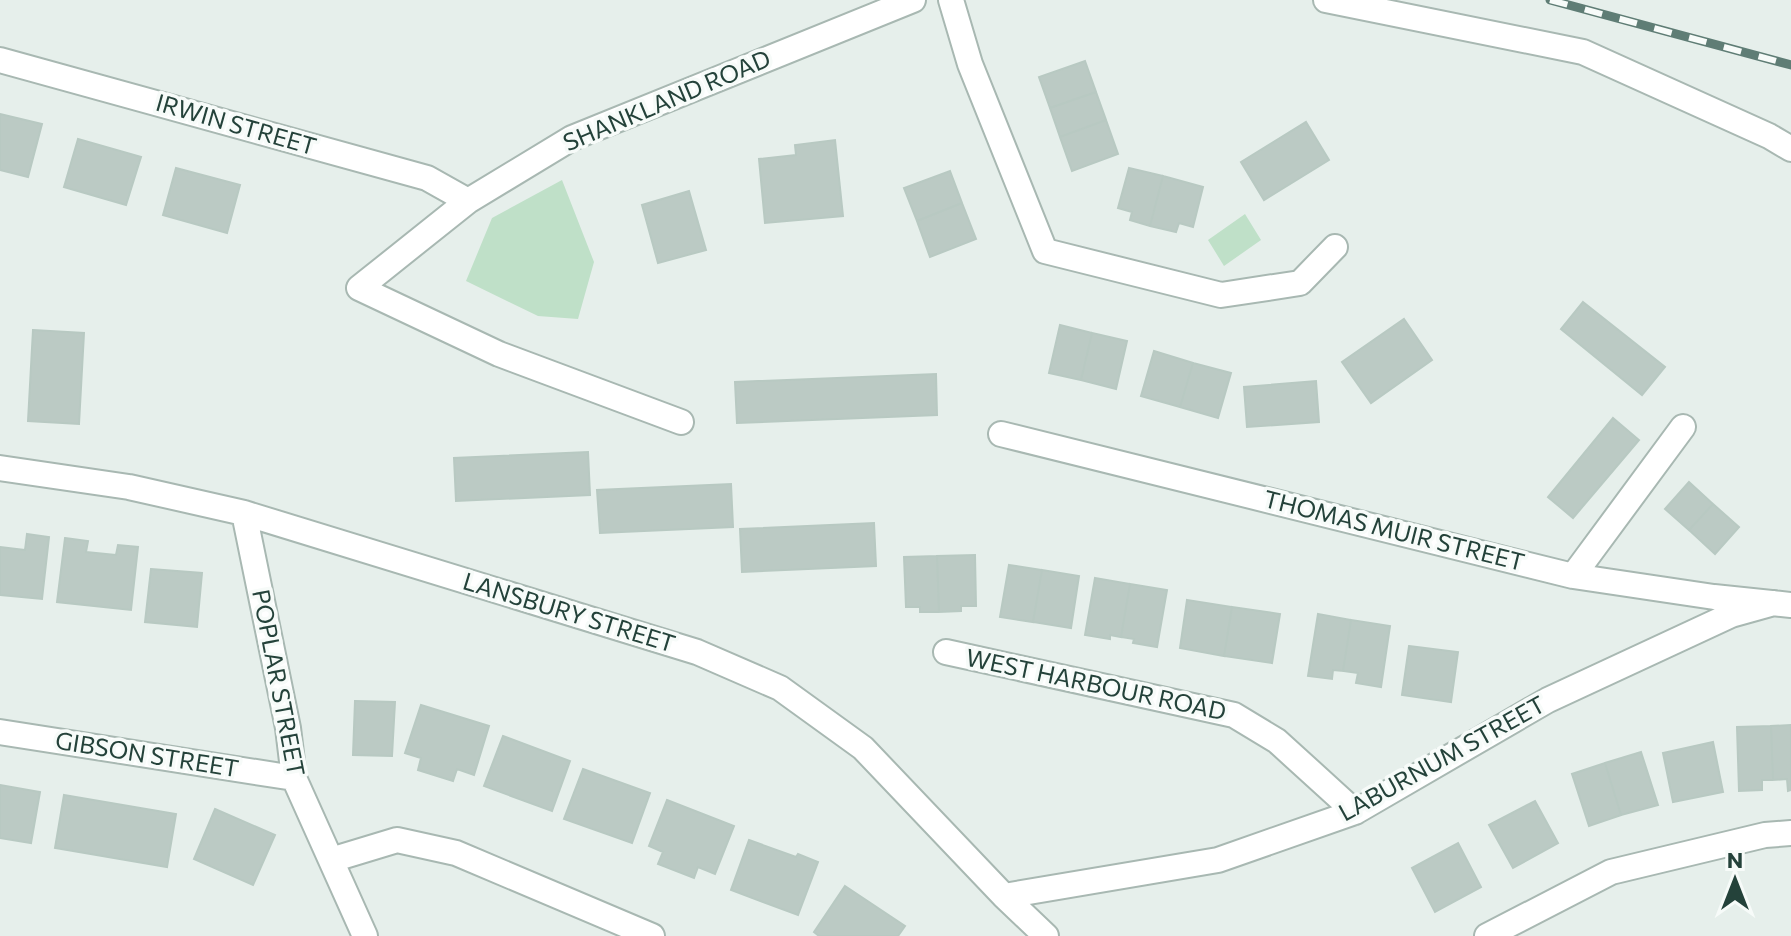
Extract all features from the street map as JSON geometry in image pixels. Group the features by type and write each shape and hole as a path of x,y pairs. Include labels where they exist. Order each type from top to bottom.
{"street":[{"name":"SHANKLAND ROAD","path":"681,422 499,354 359,288 468,201 572,138 913,0"},
{"path":"951,0 970,64 1045,251 1221,295 1300,283 1335,247"},
{"path":"1326,0 1380,5 1583,52 1756,130 1791,149"},
{"name":"IRWIN STREET","path":"0,60 427,178 468,201"},
{"path":"1573,576 1683,427"},
{"name":"THOMAS MUIR STREET","path":"1001,434 1573,576 1783,604"},
{"name":"LANSBURY STREET","path":"0,468 129,487 244,513 697,652 780,688 863,748 1046,936"},
{"name":"POPLAR STREET","path":"244,513 288,728 294,778 365,936"},
{"name":"LABURNUM STREET","path":"1004,896 1218,860 1355,812 1548,700 1731,615 1783,604"},
{"name":"WEST HARBOUR ROAD","path":"946,652 1234,715 1277,741 1355,812"},
{"name":"GIBSON STREET","path":"0,732 294,778"},
{"path":"1487,936 1611,872 1765,835 1791,833"},
{"path":"331,860 397,840 456,853 652,936"}],"green space":[{"path":"562,180 594,262 578,319 538,316 466,281 492,218"},
{"path":"1245,214 1261,240 1224,266 1208,240"}],"building":[{"path":"1085,61 1096,92 1050,108 1039,77"},
{"path":"1096,92 1106,120 1060,137 1050,108"},
{"path":"0,114 42,124 28,177 0,170"},
{"path":"1106,120 1118,154 1072,171 1060,137"},
{"path":"1306,122 1329,160 1264,200 1241,162"},
{"path":"78,139 141,157 126,205 64,187"},
{"path":"835,140 843,216 765,223 759,159 796,155 795,145"},
{"path":"176,168 240,185 227,233 163,215"},
{"path":"1129,168 1163,176 1150,226 1130,220 1132,212 1118,208"},
{"path":"950,171 962,203 917,221 904,188"},
{"path":"1163,176 1203,187 1193,227 1179,223 1176,232 1150,226"},
{"path":"689,191 706,250 658,263 642,205"},
{"path":"962,203 976,239 930,257 917,221"},
{"path":"1583,302 1665,367 1642,395 1561,329"},
{"path":"1404,319 1432,360 1371,403 1342,362"},
{"path":"1060,325 1092,333 1081,380 1049,373"},
{"path":"33,330 84,333 79,424 28,421"},
{"path":"1092,333 1127,341 1116,389 1081,380"},
{"path":"1154,351 1193,363 1180,407 1141,396"},
{"path":"1193,363 1231,373 1218,418 1180,407"},
{"path":"936,374 937,415 737,423 735,382"},
{"path":"1316,381 1319,422 1247,427 1244,387"},
{"path":"1613,418 1639,440 1573,518 1548,497"},
{"path":"588,452 590,495 456,501 454,458"},
{"path":"1689,482 1713,504 1689,530 1665,509"},
{"path":"731,484 733,527 600,533 597,490"},
{"path":"1713,504 1739,527 1715,554 1689,530"},
{"path":"874,523 876,566 742,572 740,529"},
{"path":"27,534 49,537 42,599 0,595 0,547 25,550"},
{"path":"65,538 88,541 86,552 116,555 118,545 138,547 131,610 57,602"},
{"path":"975,555 976,606 961,606 961,611 939,612 937,556"},
{"path":"937,556 939,612 920,612 920,607 906,607 904,557"},
{"path":"1009,565 1042,570 1033,622 1000,617"},
{"path":"151,569 202,573 197,627 145,622"},
{"path":"1042,570 1079,576 1071,628 1033,622"},
{"path":"1095,578 1130,584 1121,637 1110,635 1110,639 1085,635"},
{"path":"1130,584 1167,590 1157,647 1133,643 1134,639 1121,637"},
{"path":"1187,600 1232,607 1224,656 1180,648"},
{"path":"1232,607 1280,614 1272,663 1224,656"},
{"path":"1318,614 1351,620 1343,671 1333,670 1332,679 1308,676"},
{"path":"1351,620 1390,626 1381,687 1356,683 1358,673 1343,671"},
{"path":"1409,646 1458,652 1451,702 1402,695"},
{"path":"355,701 395,702 392,756 353,755"},
{"path":"421,705 489,726 474,775 457,769 453,781 418,770 421,758 405,753"},
{"path":"1791,725 1791,790 1788,791 1787,779 1773,780 1771,726"},
{"path":"1771,726 1773,780 1762,780 1762,790 1739,791 1737,727"},
{"path":"503,736 570,761 552,811 484,786"},
{"path":"1713,742 1723,792 1673,802 1663,753"},
{"path":"1641,752 1658,805 1621,815 1605,763"},
{"path":"1605,763 1621,815 1589,826 1572,774"},
{"path":"583,769 650,793 632,843 564,819"},
{"path":"0,785 40,792 31,843 0,838"},
{"path":"64,795 176,814 167,867 55,848"},
{"path":"667,800 734,826 715,874 698,867 694,878 658,864 663,852 649,846"},
{"path":"1535,801 1558,843 1513,868 1489,825"},
{"path":"215,809 275,835 253,885 194,859"},
{"path":"749,840 818,862 798,915 731,890"},
{"path":"1458,843 1481,887 1435,912 1412,868"},
{"path":"845,886 905,926 898,936 819,936 814,932"}],"railway":[{"path":"1550,0 1791,65"}]}
